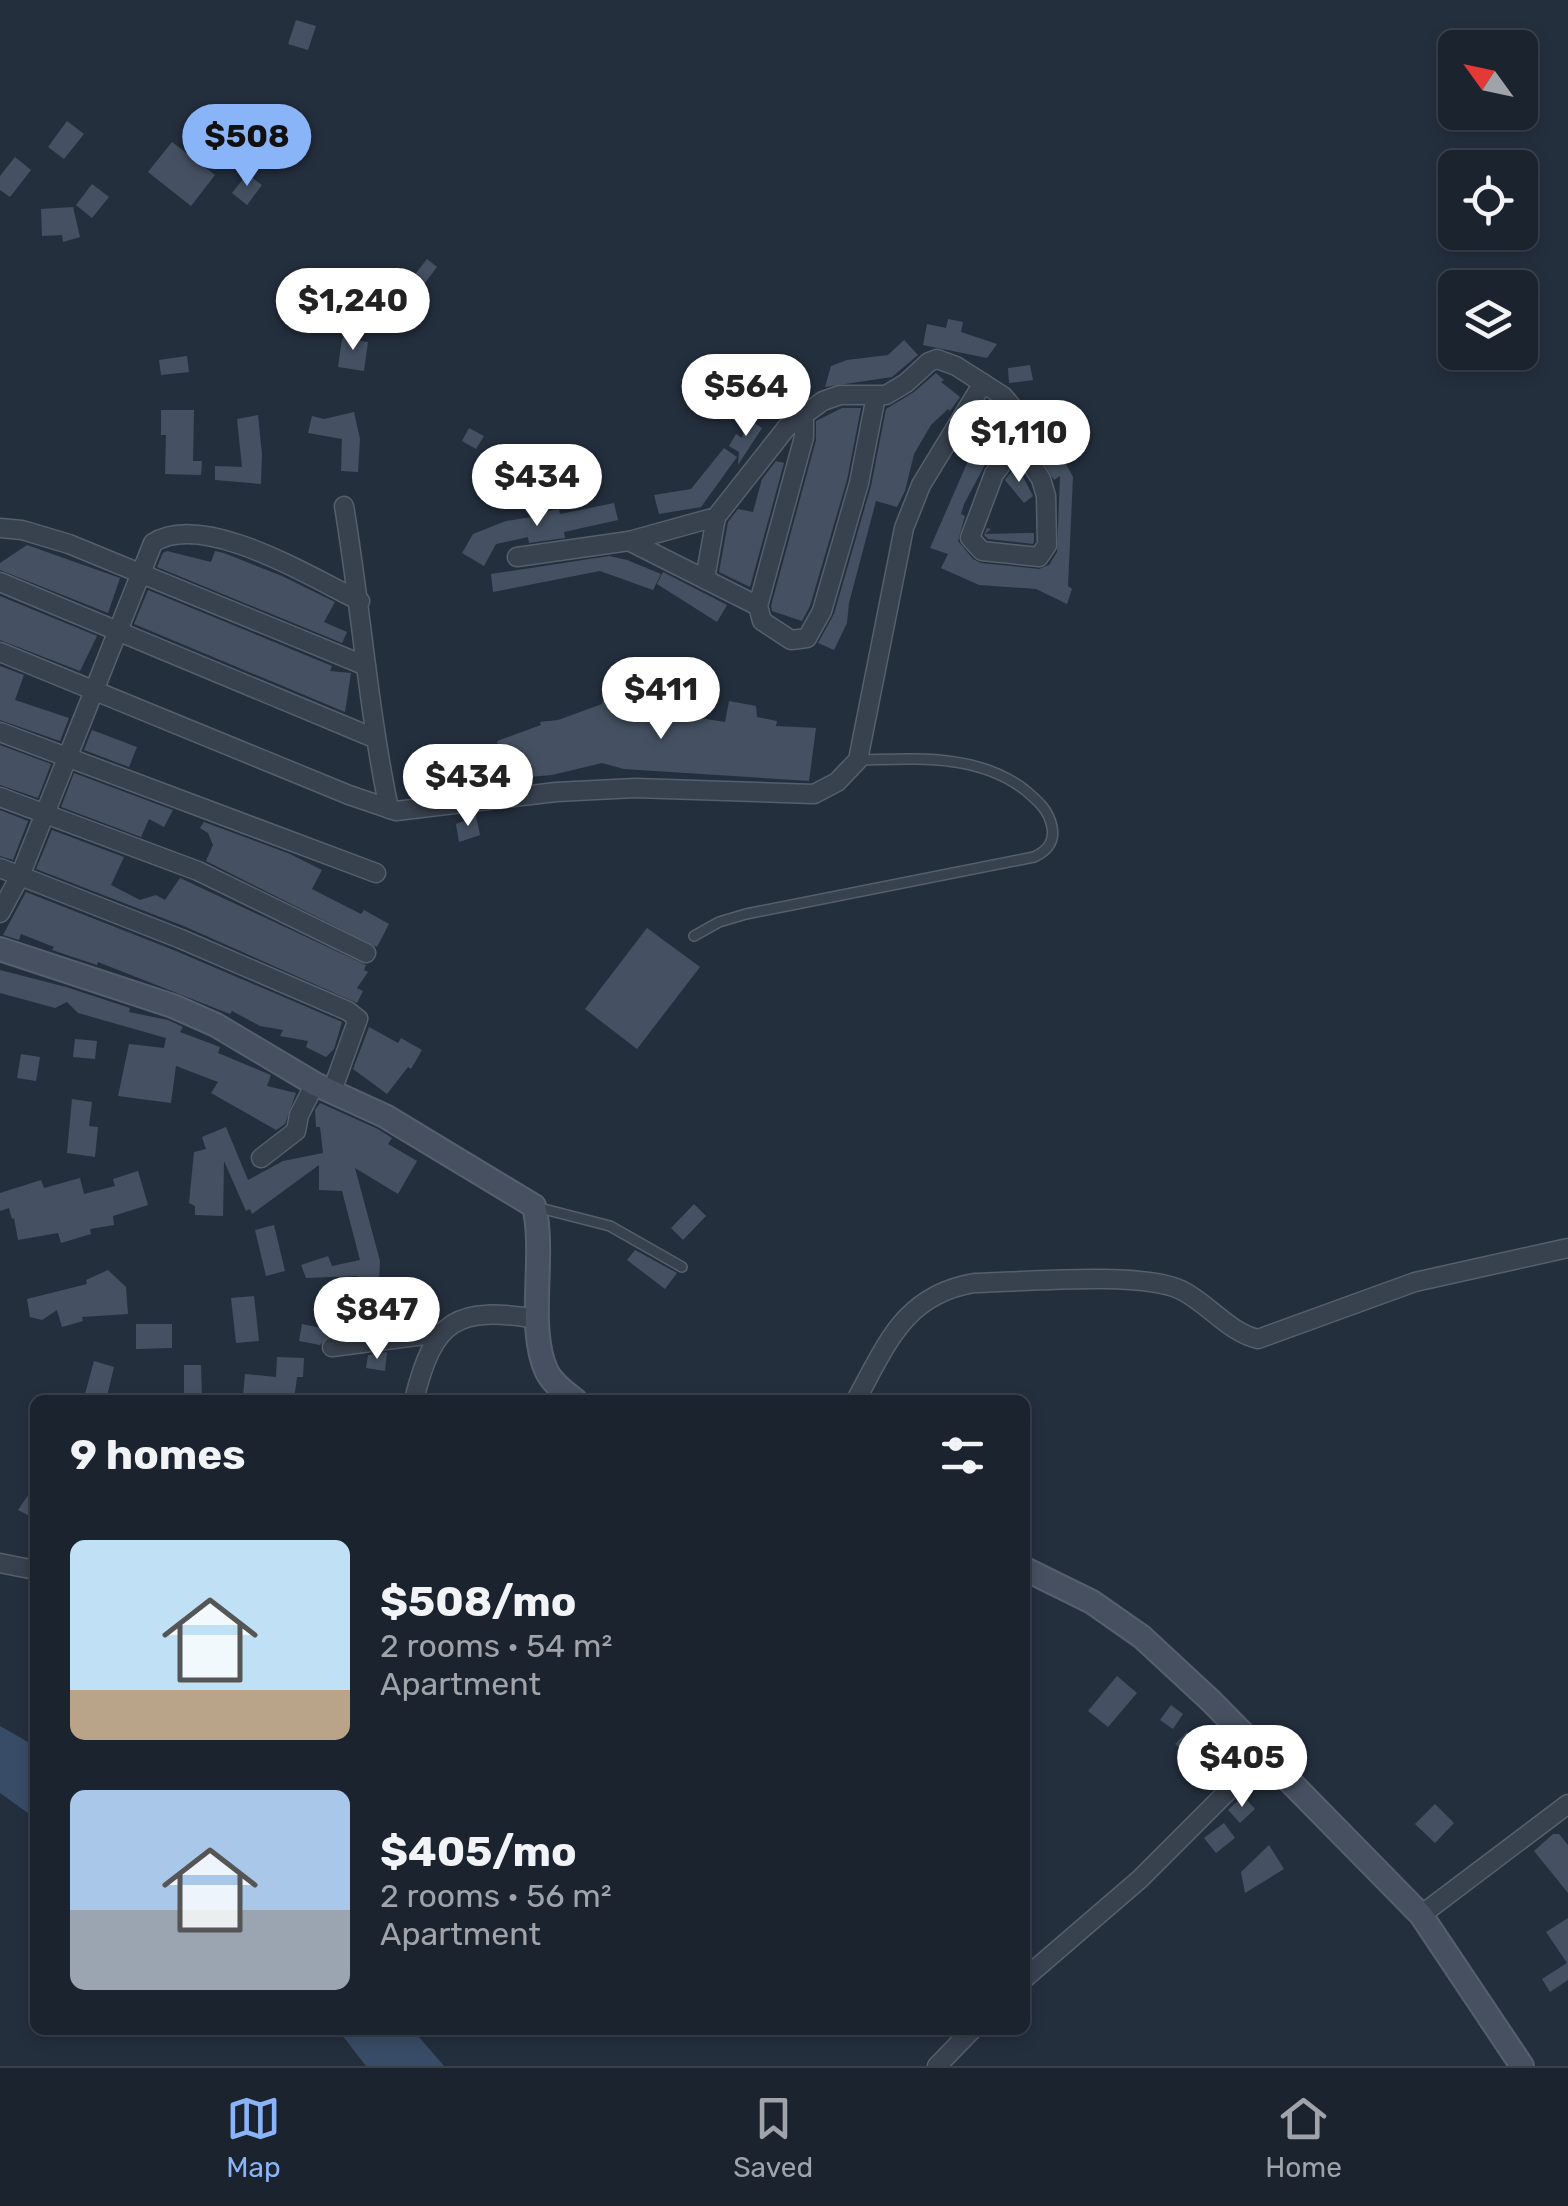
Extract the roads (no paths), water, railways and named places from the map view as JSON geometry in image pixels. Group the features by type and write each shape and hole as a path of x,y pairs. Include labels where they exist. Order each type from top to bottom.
{"street":[{"path":"705,579 716,517 788,427 831,397 876,396 894,391 938,359 1003,396 1013,408 1018,443 1041,479 1046,496 1047,545 1044,554 1032,559 982,551 970,538 989,483 1018,443"},
{"path":"0,652 388,809 418,810 556,792 634,788 814,794 837,782 858,760 904,528 921,485 983,383"},
{"path":"804,416 804,437 758,606 762,621 791,640 807,638 813,631 859,484 876,396"},
{"path":"344,506 360,601 374,738 388,809"},
{"path":"518,557 629,541 716,517"},
{"path":"0,528 42,535 366,666"},
{"path":"0,913 20,876 139,572 149,549 160,538 204,534 234,542 360,601"},
{"path":"629,541 758,606"},
{"path":"0,582 374,738"},
{"path":"0,732 376,873"},
{"path":"0,798 198,871 366,953"},
{"path":"0,868 198,946 358,1018 324,1087 299,1114 296,1131 261,1158"},
{"path":"0,949 216,1024 324,1087 384,1116 534,1206 541,1352 547,1372 569,1395"},
{"path":"859,1395 893,1332 929,1298 956,1286 1143,1281 1180,1290 1235,1330 1258,1339 1414,1282 1568,1248"},
{"path":"416,1395 426,1361 450,1324 480,1314 538,1319"},
{"path":"332,1347 440,1334"},
{"path":"0,1563 30,1569"},
{"path":"1030,1571 1092,1602 1142,1637 1211,1700 1420,1916 1522,2066"},
{"path":"1030,1974 1150,1868 1262,1756"},
{"path":"1420,1916 1568,1804"},
{"path":"937,2066 967,2035"}],"lane":[{"path":"694,936 719,922 746,914 1034,857 1052,842 1052,822 1036,799 998,773 952,762 858,760"},
{"path":"534,1206 610,1226 682,1267"}],"water":[{"path":"0,1726 30,1743 30,1814 0,1793"},
{"path":"342,2035 417,2035 444,2066 366,2066"}]}
